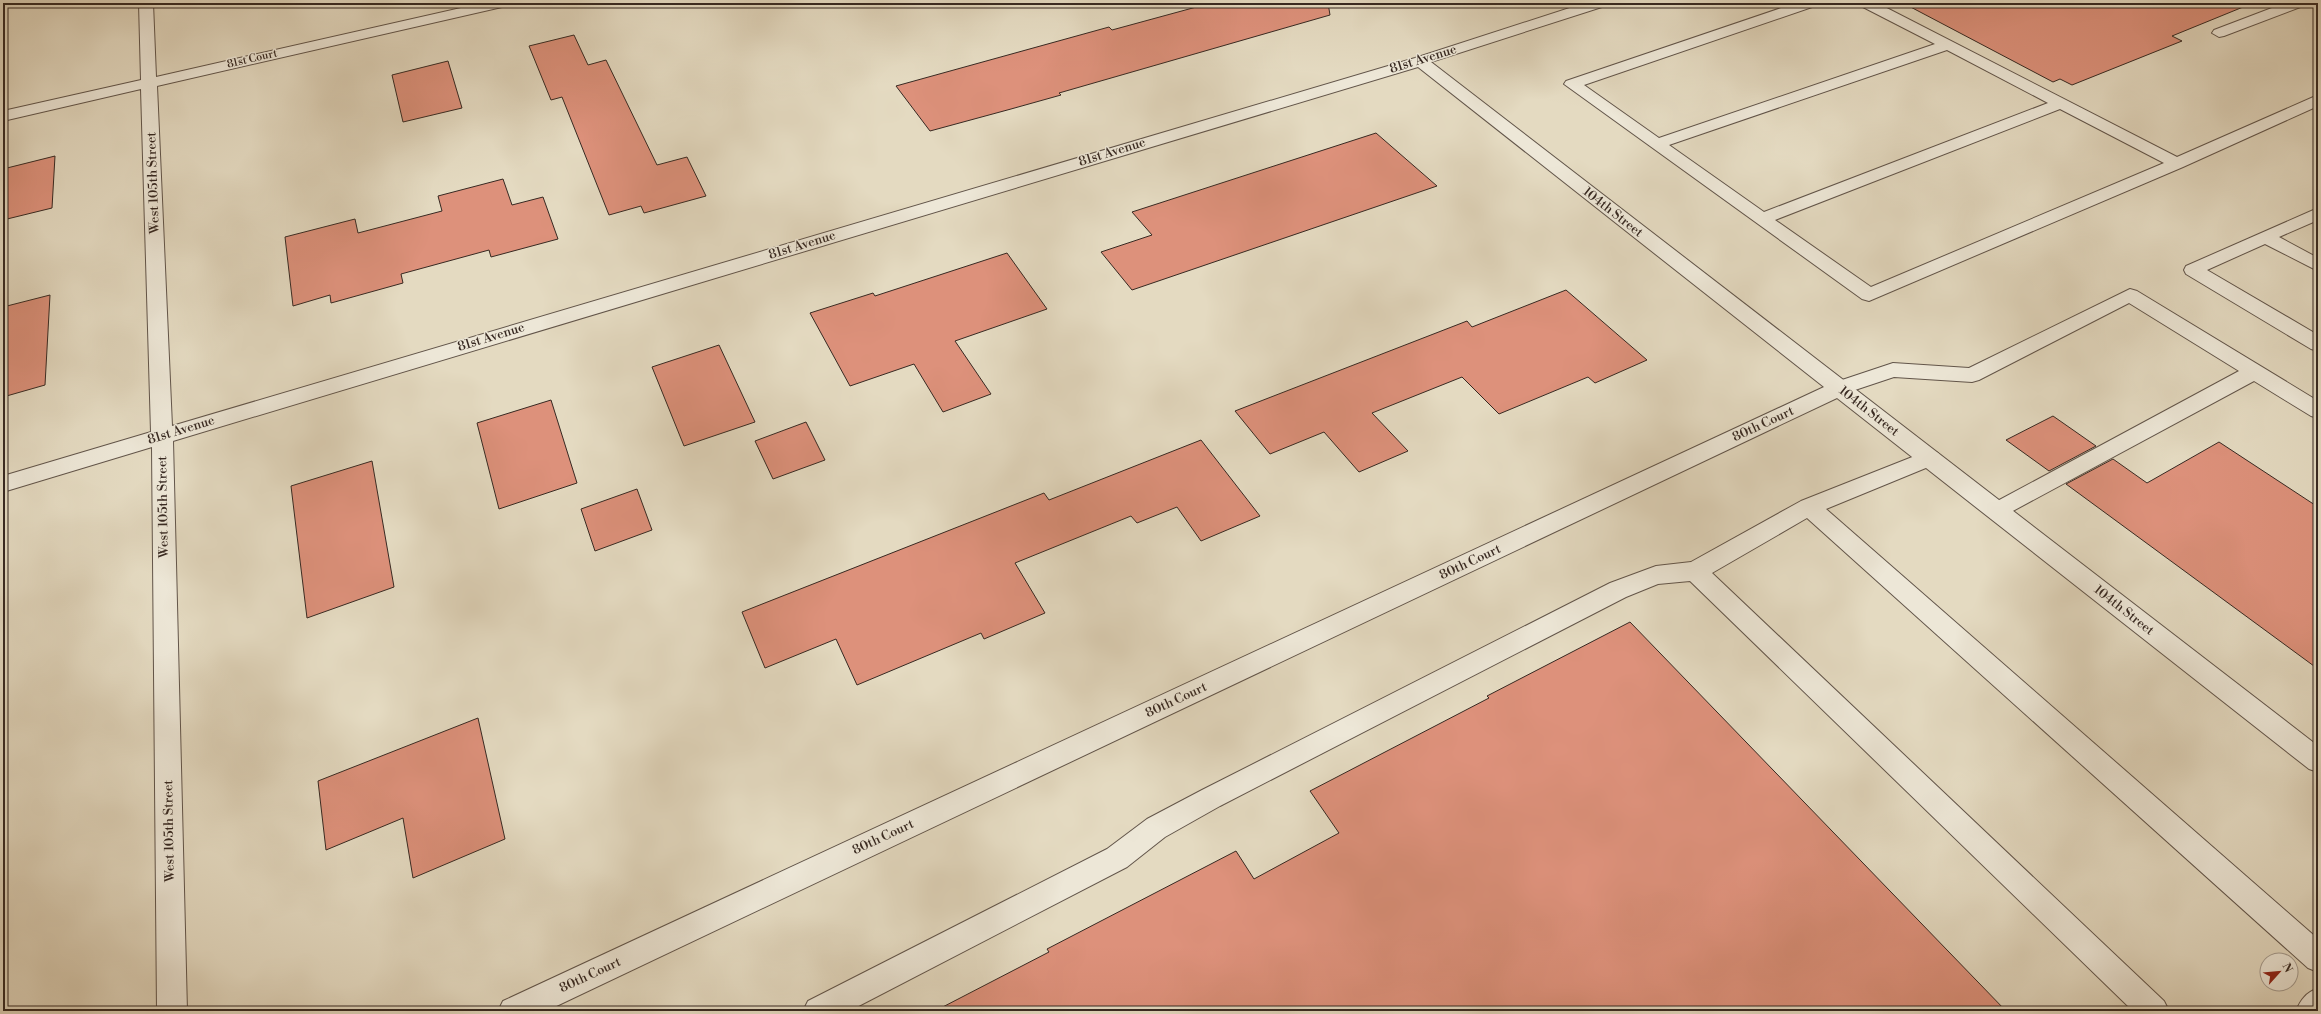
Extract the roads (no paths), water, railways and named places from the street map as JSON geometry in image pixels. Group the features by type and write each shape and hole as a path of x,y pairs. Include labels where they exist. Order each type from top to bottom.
{"street":[{"name":"West 105th Street","path":"146,3 162,436 172,1011"},
{"name":"81st Court","path":"3,116 502,3"},
{"name":"81st Avenue","path":"3,484 1420,60 1600,3"},
{"path":"1810,3 1572,84 1869,295 2177,163 2318,100"},
{"path":"1866,3 2177,163"},
{"path":"2219,33 2298,3"},
{"path":"1657,144 1948,45"},
{"name":"104th Street","path":"1420,60 2318,761"},
{"path":"1762,219 2061,103"},
{"path":"2318,213 2193,270 2318,344"},
{"path":"2265,237 2318,265"},
{"name":"80th Court","path":"513,1011 1840,388 1893,370 1972,375 2130,295 2254,372"},
{"path":"1998,511 2254,372 2318,411"},
{"path":"818,1011 1117,858 1156,828 1211,798 1618,590 1656,575 1695,571 1810,507 1930,458"},
{"path":"1810,507 2318,958"},
{"path":"1695,571 2154,1011"},
{"path":"2311,1011 2318,1003"}]}
